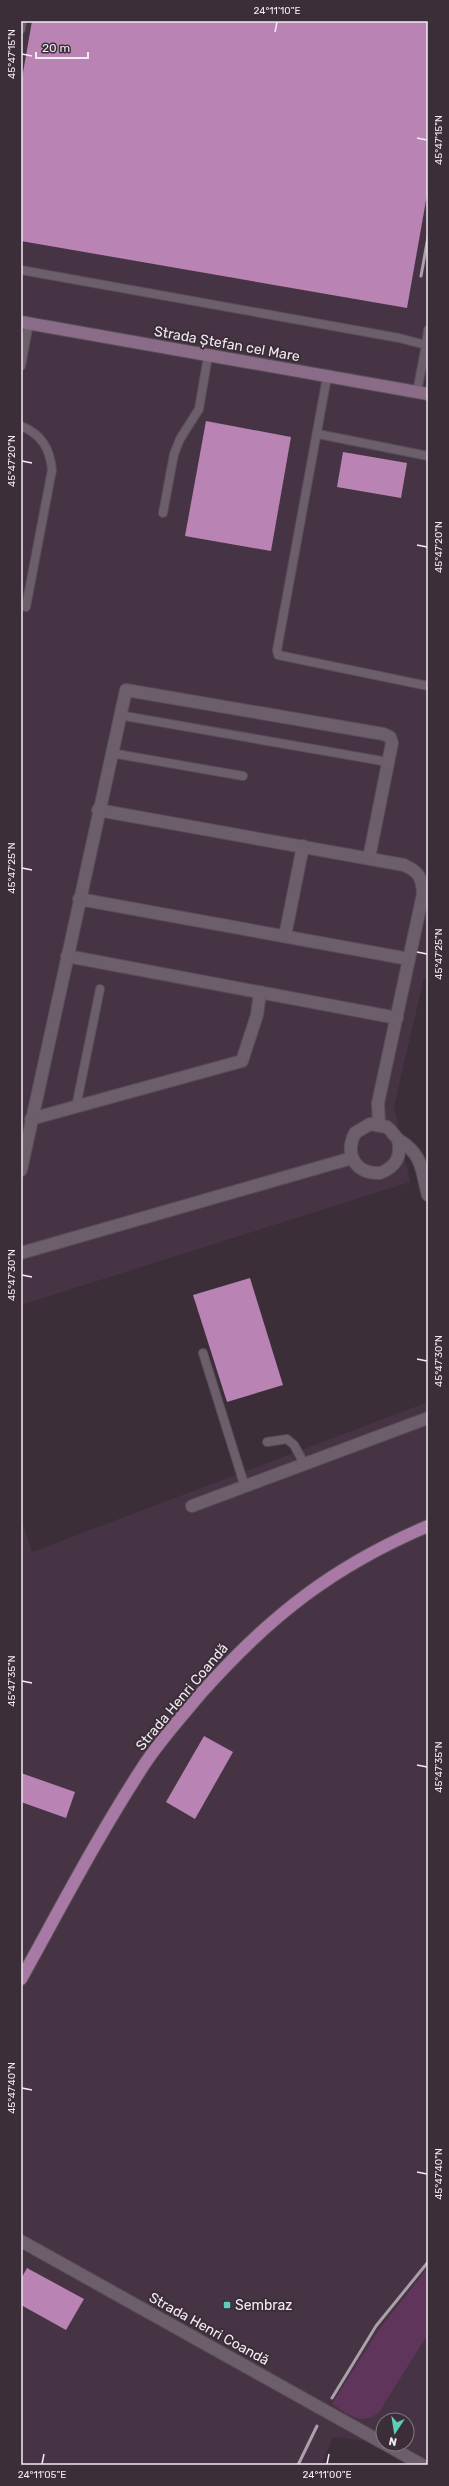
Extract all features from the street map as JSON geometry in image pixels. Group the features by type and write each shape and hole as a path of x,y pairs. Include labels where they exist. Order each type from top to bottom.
{"main road":[{"name":"Strada Ștefan cel Mare","path":"25,323 422,393"},
{"name":"Strada Henri Coandă","path":"21,1979 100,1838 145,1764 184,1712 235,1655 277,1616 308,1592 342,1569 428,1526"}],"street":[{"path":"21,1170 124,692 130,689 137,690 383,734 390,737 392,743 369,858"},
{"path":"98,810 369,858 404,865 415,870 422,878 424,894 378,1103 379,1124"},
{"path":"285,936 303,846"},
{"path":"79,899 409,960"},
{"path":"67,956 397,1018"},
{"path":"31,1119 242,1061 257,1015 260,992"},
{"path":"398,1140 399,1157 395,1164 380,1173 363,1171 352,1158 350,1150 355,1133 370,1124 379,1124 390,1130 398,1140 407,1143 418,1157 428,1195"},
{"path":"21,1253 352,1158"},
{"path":"192,1506 428,1418"},
{"name":"Strada Henri Coandă","path":"21,2241 375,2439"},
{"name":"Strada Henri Coandă","path":"398,2452 422,2465"}],"lane":[{"path":"21,29 22,21"},
{"path":"21,270 400,338 426,345"},
{"path":"21,366 25,323"},
{"path":"422,393 428,330"},
{"path":"163,514 174,454 180,439 199,409 208,356"},
{"path":"328,377 277,650 278,655 428,686"},
{"path":"21,426 32,430 45,443 51,456 52,470 26,607"},
{"path":"318,434 428,456"},
{"path":"119,715 388,762"},
{"path":"111,753 243,776"},
{"path":"76,1107 100,989"},
{"path":"203,1353 245,1487"},
{"path":"267,1442 287,1439 294,1445 305,1465"}],"shaded area":[{"path":"21,21 428,21 428,979 424,978 394,1106 410,1182 21,1305"},
{"path":"428,1402 428,2465 422,2465 399,2452 415,2452 415,2412 375,2412 375,2442 333,2437 321,2465 21,2465 21,1518 32,1552"},
{"path":"428,2267 428,2334 379,2412 375,2412 373,2416 361,2419 350,2415 332,2404 378,2331"}],"building":[{"path":"32,21 428,21 428,189 407,308 21,241 21,84"},
{"path":"206,421 291,437 271,551 185,536"},
{"path":"343,452 407,463 401,498 337,487"},
{"path":"250,1278 283,1385 227,1402 193,1295"},
{"path":"204,1736 233,1752 195,1819 166,1802"},
{"path":"21,1773 75,1792 66,1818 21,1802"},
{"path":"27,2268 84,2299 66,2330 21,2305 21,2279"}],"railway":[{"path":"421,276 428,237"},
{"path":"332,2398 376,2326 428,2262"},
{"path":"298,2465 317,2426"}],"place":[{"name":"Sembraz","path":"227,2305"}]}
